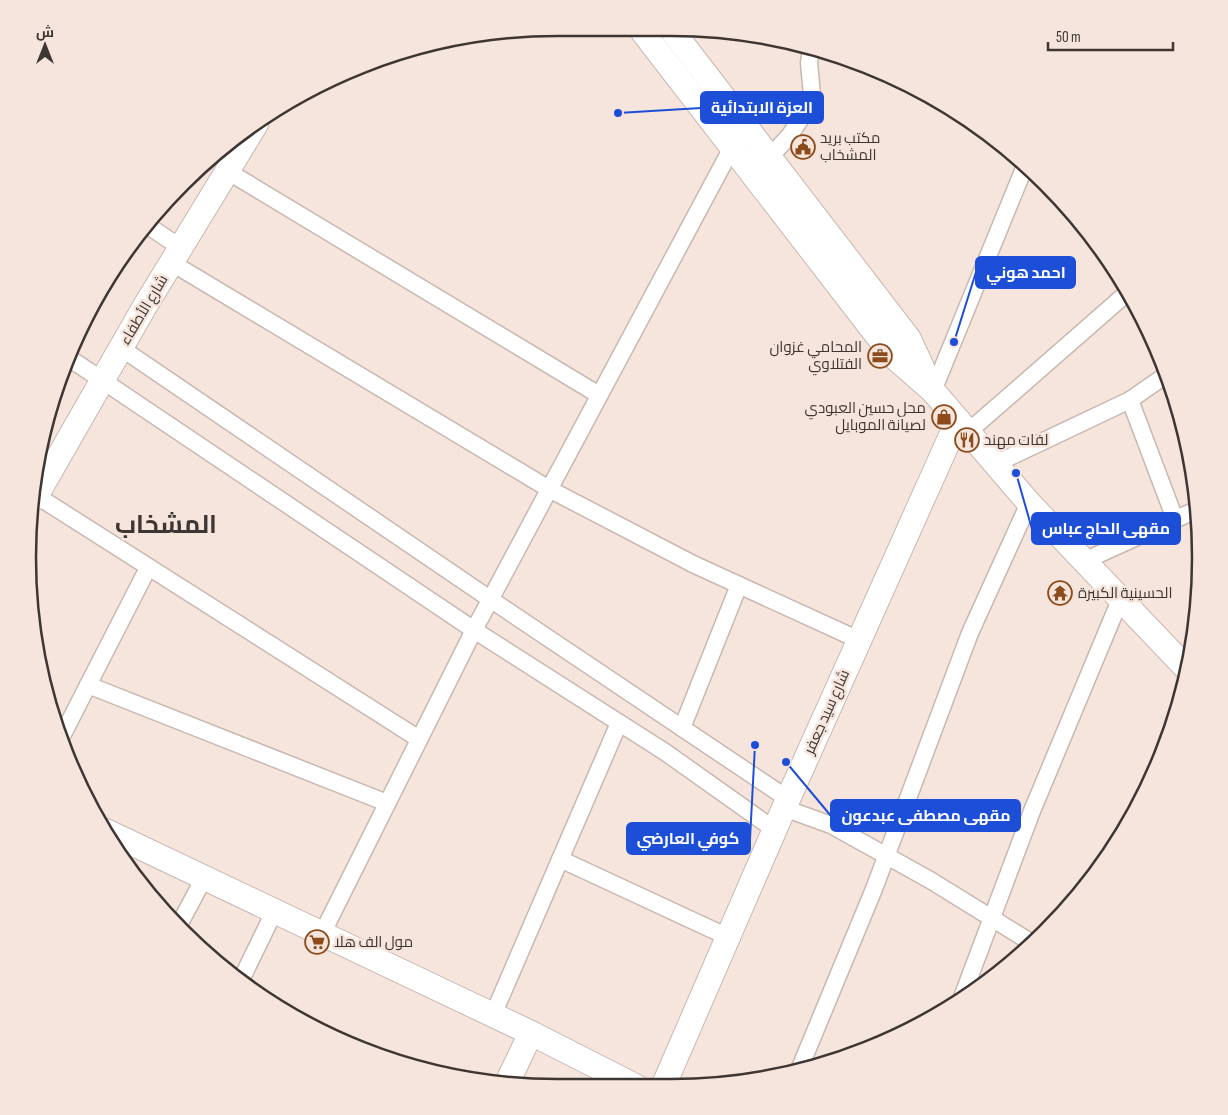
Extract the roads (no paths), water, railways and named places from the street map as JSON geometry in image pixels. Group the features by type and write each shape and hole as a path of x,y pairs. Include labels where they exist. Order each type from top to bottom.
{"street":[{"path":"646,36 893,356 933,391 1029,503 1181,663"},
{"path":"676,36 909,339 933,391"},
{"path":"769,158 790,135 807,109 812,95 810,56"},
{"path":"322,934 490,599 732,146 745,126"},
{"name":"شارع الأطفاء","path":"41,488 121,348 247,139"},
{"path":"227,171 598,395"},
{"path":"933,391 1022,173"},
{"path":"152,230 176,255 549,489 693,564 859,640"},
{"path":"963,426 1122,297"},
{"path":"121,348 682,728 786,803 930,880 1025,939"},
{"path":"75,362 474,630 665,752 775,830"},
{"path":"995,464 1130,400 1160,379"},
{"path":"1130,400 1175,520"},
{"name":"شارع سيد جعفر","path":"666,1079 859,640 963,426"},
{"path":"40,499 419,739"},
{"path":"802,1062 886,856 970,633 1029,503"},
{"path":"1084,561 1190,513"},
{"path":"65,728 148,568"},
{"path":"682,728 738,585"},
{"path":"966,987 1032,811 1120,600"},
{"path":"88,685 387,803"},
{"path":"493,1015 619,723"},
{"path":"117,837 531,1033 621,1079"},
{"path":"560,859 728,937"},
{"path":"182,919 204,878"},
{"path":"244,974 274,912"},
{"path":"511,1077 531,1033"}],"place":[{"name":"العزة الابتدائية","path":"618,113"},
{"name":"مكتب بريد المشخاب","path":"803,147"},
{"name":"احمد هوني","path":"954,342"},
{"name":"المحامي غزوان الفتلاوي","path":"880,356"},
{"name":"محل حسين العبودي لصيانة الموبايل","path":"944,417"},
{"name":"لفات مهند","path":"967,440"},
{"name":"مقهى الحاج عباس","path":"1016,473"},
{"name":"الحسينية الكبيرة","path":"1060,593"},
{"name":"كوفي العارضي","path":"755,745"},
{"name":"مقهى مصطفى عبدعون","path":"786,762"},
{"name":"مول الف هلا","path":"317,942"}],"district":[{"name":"المشخاب","path":"166,525"}]}
